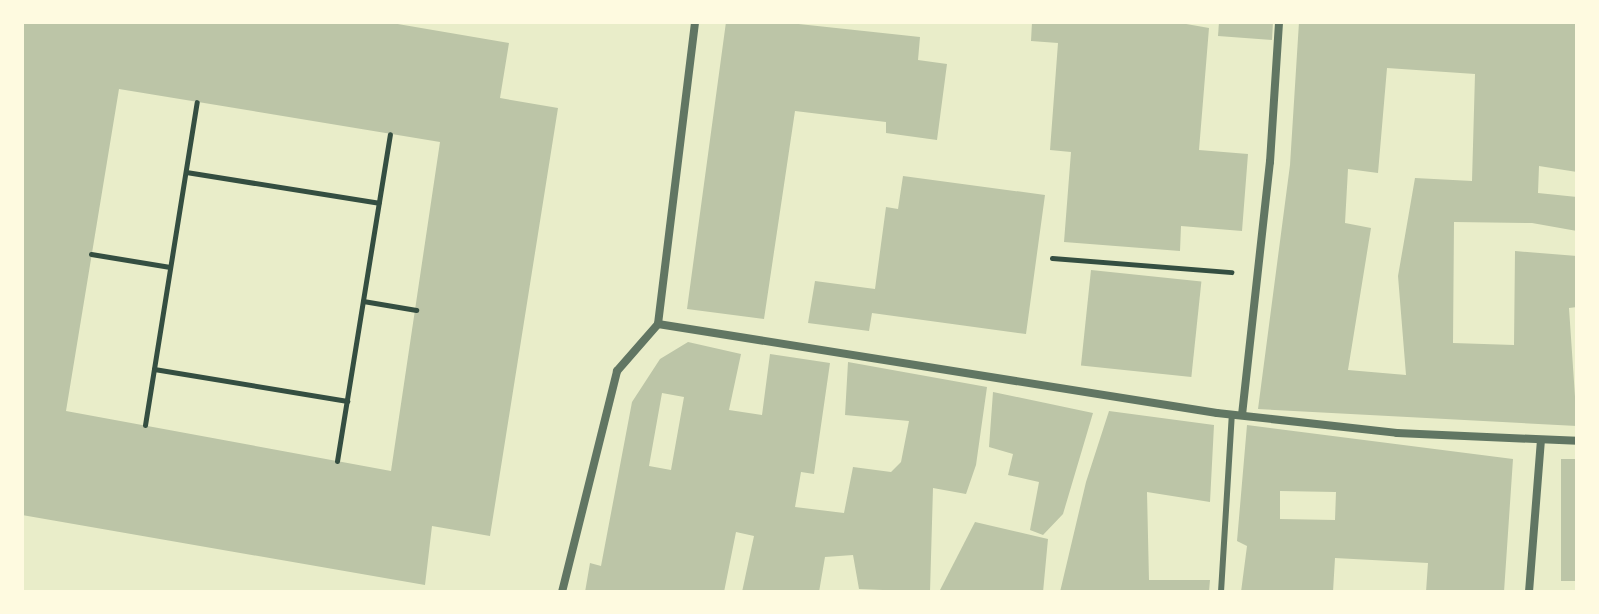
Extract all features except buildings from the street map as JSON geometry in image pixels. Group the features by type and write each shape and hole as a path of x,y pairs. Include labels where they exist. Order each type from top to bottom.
{"street":[{"path":"562,592 617,371 658,324 695,22"},
{"path":"1237,415 1258,274 1270,162 1279,22"},
{"path":"658,324 1237,415 1541,441 1577,441"},
{"path":"1529,592 1541,441"}],"lane":[{"path":"1221,592 1237,415"}],"path":[{"path":"145,425 197,102"},
{"path":"337,461 390,134"},
{"path":"186,172 379,203"},
{"path":"91,254 170,267"},
{"path":"1052,258 1258,274"},
{"path":"363,301 416,310"},
{"path":"154,369 347,401"}]}
